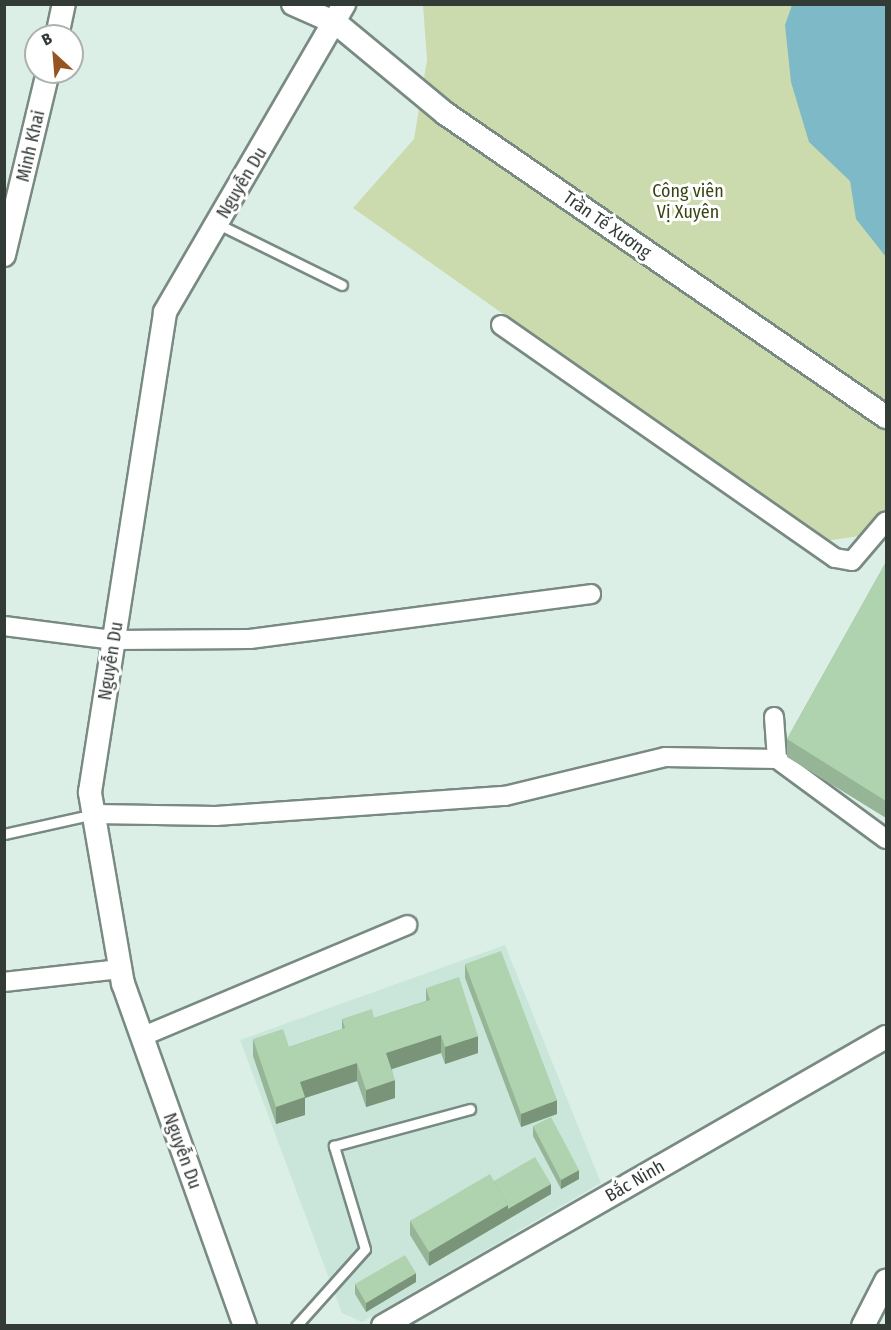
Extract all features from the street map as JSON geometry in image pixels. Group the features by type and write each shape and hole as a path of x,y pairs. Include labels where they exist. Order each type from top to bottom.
{"street":[{"path":"60,24 64,4"},
{"name":"Trần Tế Xương","path":"293,4 340,14 446,114 886,417"},
{"name":"Nguyễn Du","path":"245,1326 141,1037 120,969 90,792 165,312 340,14 351,4"},
{"name":"Minh Khai","path":"4,255 45,84"},
{"path":"501,325 835,558 852,561 886,521"},
{"path":"4,626 114,640 250,639 591,594"},
{"path":"774,717 777,759"},
{"path":"94,814 216,816 505,796 665,757 777,759 886,839"},
{"path":"141,1037 407,924"},
{"path":"4,982 120,969"},
{"name":"Bắc Ninh","path":"383,1326 886,1037"},
{"path":"863,1326 886,1281"}],"lane":[{"path":"218,224 342,285"},
{"path":"4,834 94,814"},
{"path":"296,1326 365,1249 334,1146 470,1109"}],"shaded area":[{"path":"505,945 601,1183 362,1322 342,1313 240,1040"}],"green space":[{"name":"Công viên Vị Xuyên","path":"423,5 886,5 886,539 873,534 825,541 353,208 414,139 427,60"}],"water":[{"path":"792,5 886,5 886,257 856,219 850,181 809,142 791,82 785,25"}],"building":[{"path":"886,562 886,801 787,739"},
{"path":"501,951 557,1100 521,1114 465,964"},
{"path":"459,977 478,1036 445,1047 441,1035 386,1053 395,1080 366,1090 357,1063 300,1082 305,1097 276,1107 253,1039 283,1029 289,1047 345,1028 342,1019 372,1009 374,1018 430,1000 426,988"},
{"path":"551,1117 579,1170 561,1180 533,1126"},
{"path":"535,1157 551,1184 508,1209 494,1181"},
{"path":"490,1174 508,1205 429,1252 410,1221"},
{"path":"405,1255 416,1273 366,1303 355,1284"}]}
